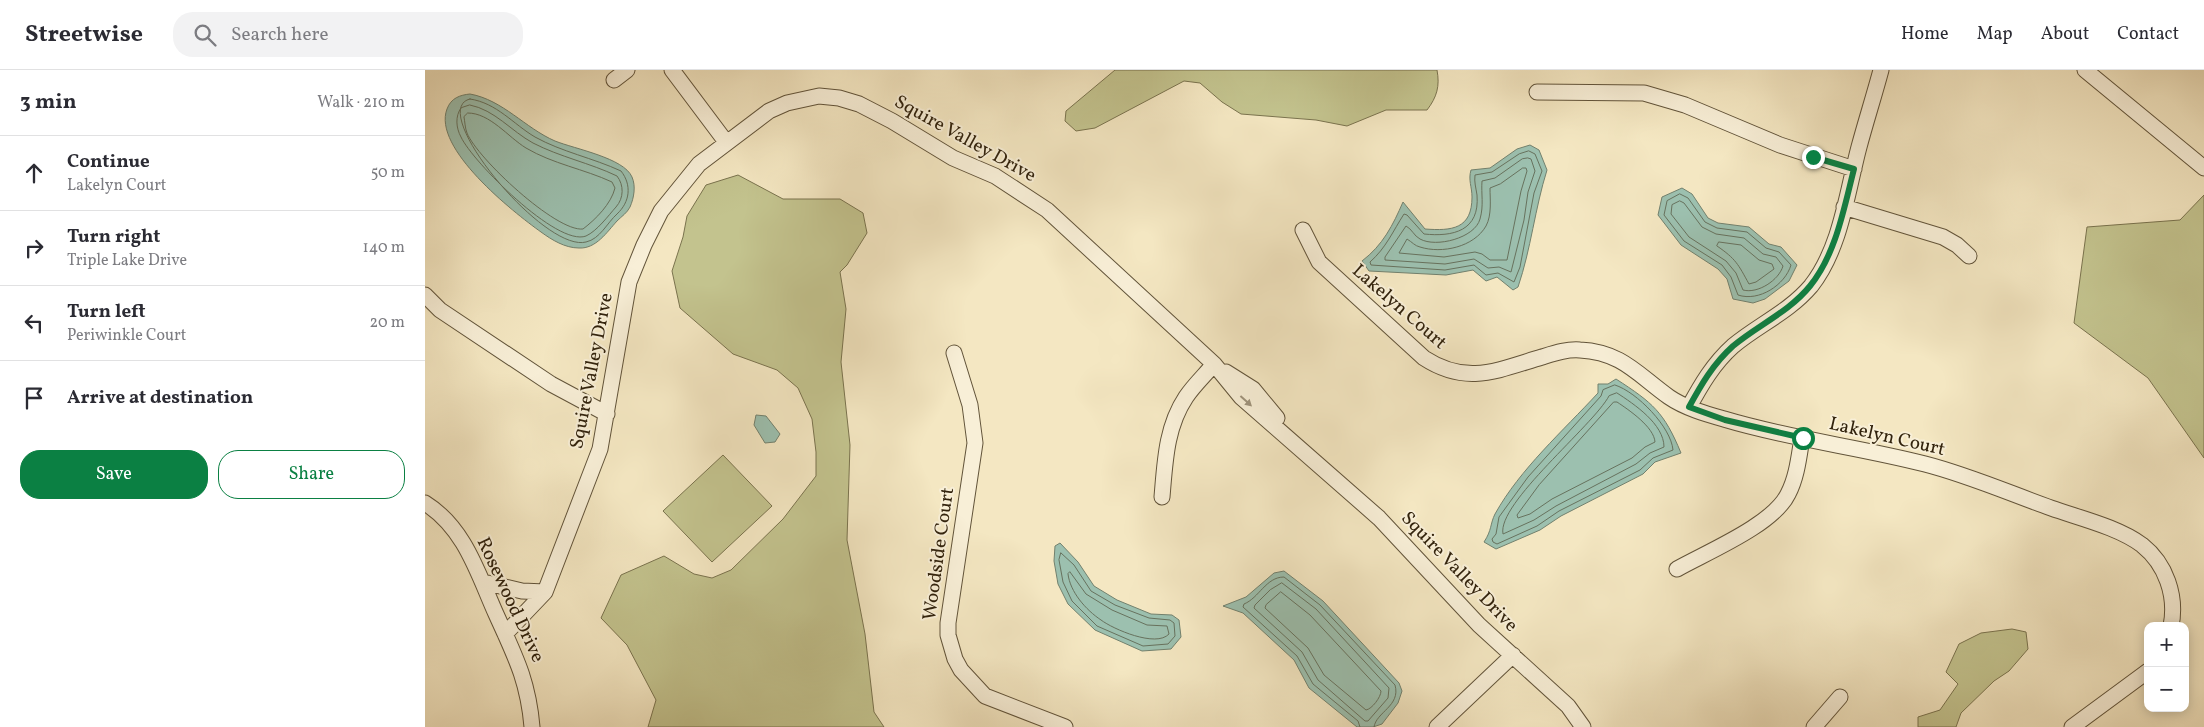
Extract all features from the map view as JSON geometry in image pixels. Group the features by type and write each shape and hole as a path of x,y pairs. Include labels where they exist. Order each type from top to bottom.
{"street":[{"path":"614,80 627,70"},
{"path":"672,70 726,142"},
{"path":"1689,407 1707,375 1719,359 1734,345 1785,310 1811,285 1825,260 1844,207 1881,70"},
{"path":"2085,70 2204,168"},
{"path":"1537,92 1591,91 1652,95 1685,105 1780,146 1854,169"},
{"name":"Squire Valley Drive","path":"505,634 531,609 545,592 600,449 629,282 644,245 661,211 699,164 726,142 769,111 787,102 819,96 839,98 859,104 892,121 953,158 995,176 1047,210 1214,364 1241,397 1303,449 1379,518 1479,625 1568,706 1583,727"},
{"path":"1844,207 1943,237 1957,245 1969,256"},
{"name":"Lakelyn Court","path":"1303,230 1319,262 1424,358 1433,364 1447,370 1475,375 1490,373 1561,351 1580,350 1610,355 1625,362 1670,397 1689,407 1725,420 1929,465 2131,538 2157,561 2165,575 2171,592 2173,607 2171,622"},
{"path":"425,295 440,310 551,384 607,414"},
{"name":"Woodside Court","path":"954,353 969,405 975,443 948,623 951,648 961,670 985,696 1065,727"},
{"path":"1162,497 1167,446 1174,420 1186,397 1214,364"},
{"path":"1677,569 1751,528 1781,506 1793,481 1803,438"},
{"name":"Rosewood Drive","path":"425,503 453,528 461,538 483,582 520,666 526,685 532,727"},
{"path":"483,582 522,591 545,592"},
{"path":"1437,727 1513,655"},
{"path":"2072,727 2144,674"},
{"path":"1814,727 1840,697"}],"green space":[{"path":"1115,70 1437,70 1438,86 1433,101 1427,110 1386,110 1347,126 1316,120 1241,114 1222,102 1200,83 1184,81 1095,128 1076,131 1065,121 1066,111"},
{"path":"738,175 783,199 840,199 863,213 867,233 847,265 840,272 846,309 841,362 850,445 847,540 865,634 874,712 884,727 648,727 656,700 627,645 601,618 621,575 664,556 694,574 712,578 731,570 783,519 816,476 816,452 812,419 798,388 777,370 733,354 680,308 672,271 683,237 687,216 706,185"},
{"path":"2204,195 2204,458 2148,378 2074,323 2087,227 2180,220"},
{"path":"723,455 772,506 712,562 663,511"},
{"path":"2012,629 2026,632 2028,649 2009,671 1994,681 1961,713 1956,727 1918,727 1918,717 1940,710 1958,684 1946,672 1959,644 1981,633"}],"water":[{"path":"470,94 493,102 555,141 619,164 627,170 634,184 633,200 630,207 601,239 585,248 574,248 559,243 528,223 478,178 451,142 446,125 447,109 456,98"},
{"path":"1530,145 1539,150 1547,170 1518,287 1513,290 1497,277 1486,281 1473,270 1446,275 1369,271 1362,261 1387,234 1403,202 1425,229 1444,229 1459,226 1468,216 1471,208 1471,170 1490,168 1517,149"},
{"path":"1682,188 1692,194 1708,218 1718,223 1749,227 1769,244 1781,247 1797,265 1789,281 1765,299 1753,303 1733,299 1727,279 1718,269 1681,245 1658,215 1662,197"},
{"path":"1616,379 1656,410 1669,428 1681,453 1655,462 1643,474 1561,516 1540,530 1496,549 1484,542 1495,514 1505,497 1529,466 1598,393 1598,384 1608,384"},
{"path":"756,415 766,416 780,434 775,442 765,443 754,425"},
{"path":"1060,543 1078,562 1094,586 1117,600 1151,614 1172,615 1179,620 1181,637 1171,649 1142,651 1095,630 1068,604 1058,584 1054,561 1055,546"},
{"path":"1284,571 1323,601 1399,683 1402,691 1398,703 1382,724 1373,727 1357,727 1309,688 1294,660 1243,613 1223,606 1246,597 1274,573"}],"route":[{"path":"1803,438 1725,420 1689,407 1707,375 1719,359 1734,345 1797,300 1811,285 1822,268 1834,239 1854,169 1813,157"}]}
